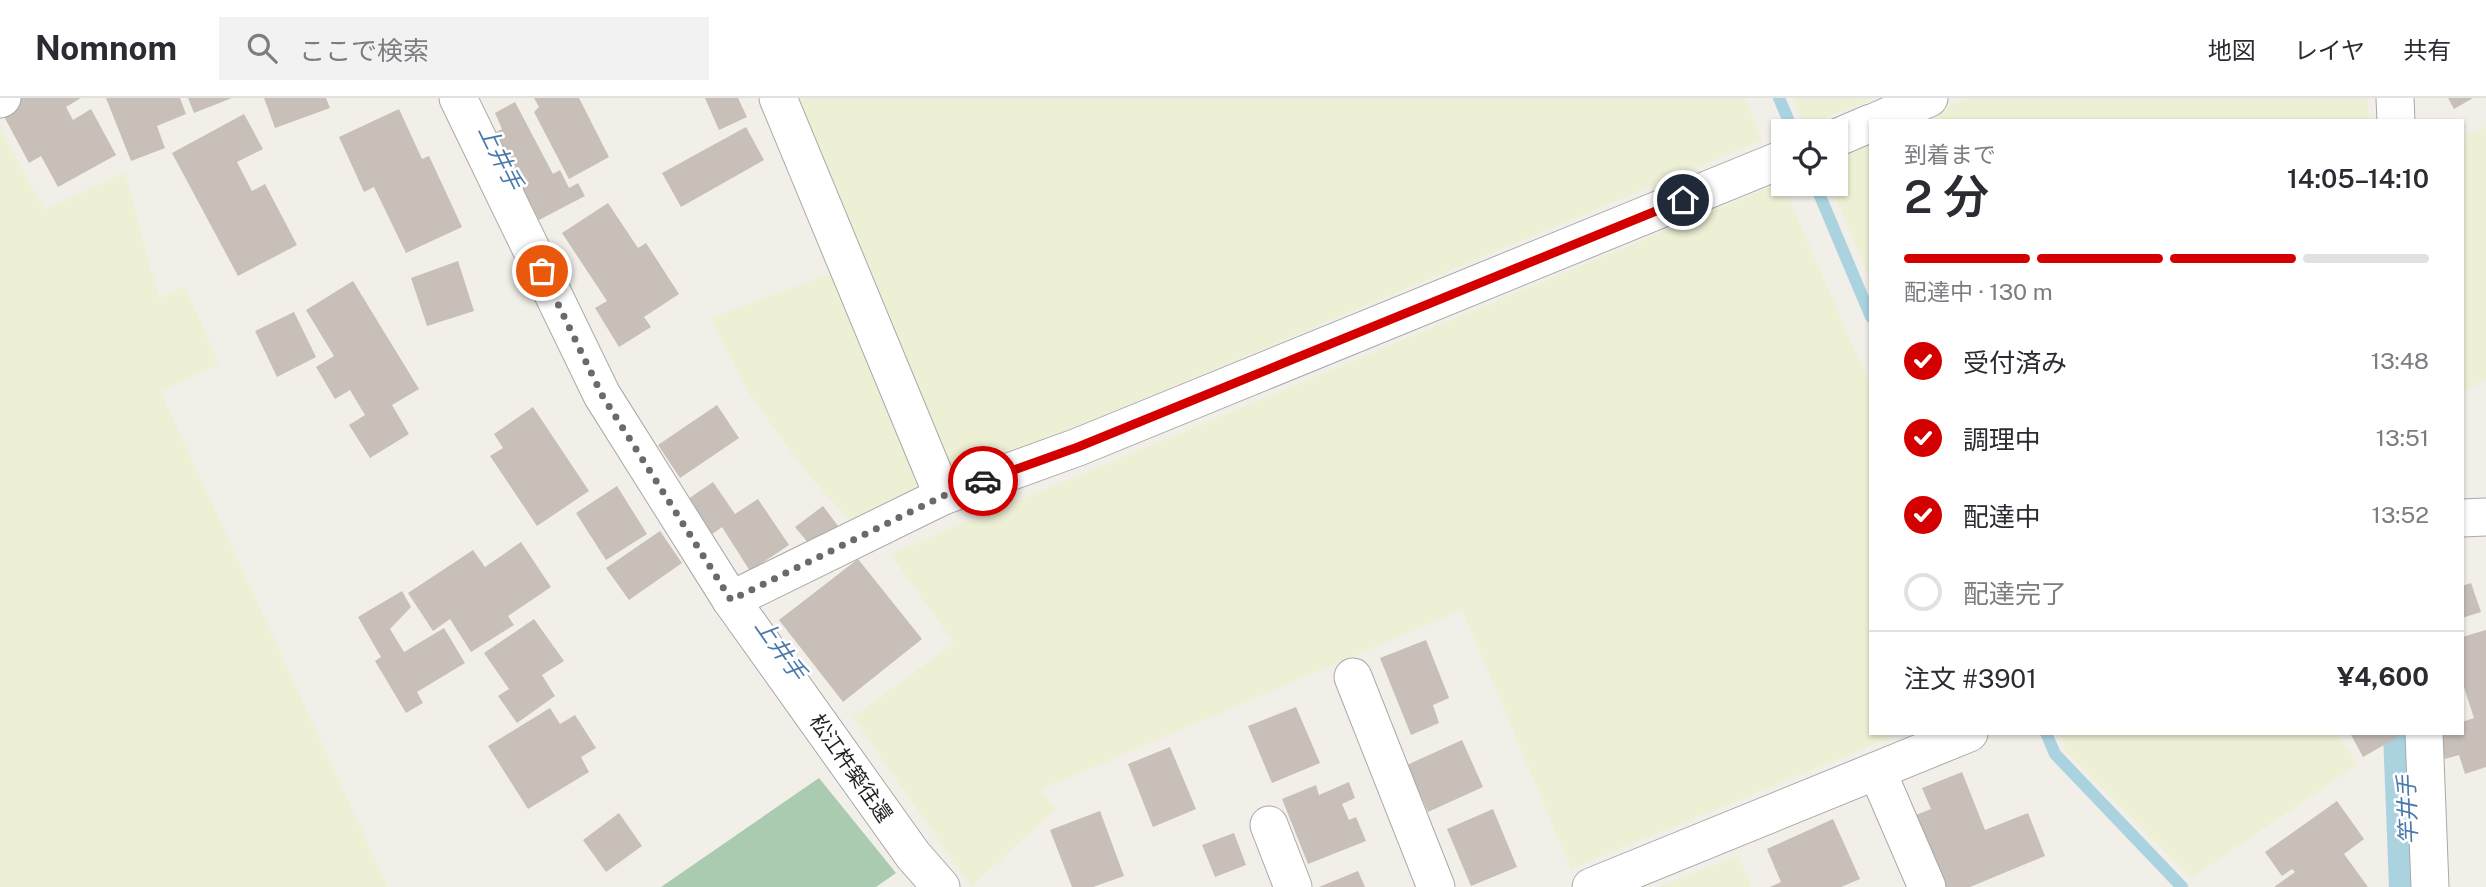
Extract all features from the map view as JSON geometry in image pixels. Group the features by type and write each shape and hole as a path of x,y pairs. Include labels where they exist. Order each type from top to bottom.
{"street":[{"name":"松江杵築往還","path":"457,98 602,395 731,600 913,855 941,887"},
{"path":"778,98 943,496"},
{"path":"1882,119 1929,98"},
{"path":"2395,98 2396,119"},
{"path":"1848,133 1869,124"},
{"path":"731,600 943,496 1091,442 1771,164"},
{"path":"2464,518 2486,517"},
{"path":"1353,677 1436,887"},
{"path":"1591,887 1964,735"},
{"path":"2424,735 2430,887"},
{"path":"1877,771 1927,887"},
{"path":"1269,825 1293,887"}],"green space":[{"path":"798,98 1745,98 1762,140 956,477"},
{"path":"1792,98 1873,98 1824,119 1801,119"},
{"path":"1966,98 2368,98 2369,119 1918,119"},
{"path":"0,126 44,210 125,172 159,298 185,286 219,364 161,392 388,887 0,887"},
{"path":"2486,126 2486,380 2464,391 2464,137"},
{"path":"1869,140 1869,277 1835,196 1848,196 1848,148"},
{"path":"1771,187 1771,196 1788,196 1869,382 1869,735 1897,735 1571,869 1462,610 1040,790 1056,809 971,887 853,717 954,643 890,554"},
{"path":"835,272 921,494 853,525 805,471 748,392 710,318"},
{"path":"2061,735 2339,735 2357,765 2191,878 2066,752"},
{"path":"819,778 896,873 876,887 661,887"},
{"path":"1738,855 1751,887 1659,887"}],"building":[{"path":"15,98 81,98 66,107 73,120 91,109 116,155 58,187 41,156 29,163 0,109"},
{"path":"106,98 180,98 186,114 157,126 165,148 131,161"},
{"path":"188,98 232,98 194,113"},
{"path":"264,98 326,98 330,108 275,128"},
{"path":"534,98 579,98 609,157 569,179 534,112 539,107"},
{"path":"705,98 738,98 747,117 719,130"},
{"path":"2448,98 2473,98 2454,109"},
{"path":"515,102 553,174 560,170 569,188 578,183 585,196 539,220 494,133 502,129 495,113"},
{"path":"399,109 422,159 429,156 462,227 406,253 374,187 364,192 339,137"},
{"path":"244,114 263,149 237,162 252,191 265,184 297,245 238,276 172,153"},
{"path":"746,127 764,160 681,207 662,173"},
{"path":"608,203 638,248 646,243 679,294 644,317 651,327 619,347 595,308 607,301 562,233"},
{"path":"458,261 474,311 427,326 411,278"},
{"path":"353,281 419,389 392,405 409,434 370,458 349,425 365,415 350,390 335,399 316,367 334,356 306,310"},
{"path":"294,312 316,357 277,377 255,331"},
{"path":"717,405 739,438 680,478 658,445"},
{"path":"533,407 589,491 537,526 490,456 503,448 494,434"},
{"path":"713,482 735,514 758,499 789,545 750,571 722,527 711,535 688,499"},
{"path":"617,486 647,534 606,560 576,513"},
{"path":"823,506 841,530 814,550 795,527"},
{"path":"660,531 682,563 629,600 606,568"},
{"path":"521,542 551,587 508,616 514,625 471,652 450,619 433,631 408,593 473,550 485,567"},
{"path":"858,559 922,639 843,702 779,620"},
{"path":"2471,583 2481,612 2464,617 2464,585"},
{"path":"402,591 411,607 390,629 404,652 444,628 465,663 417,692 423,703 406,713 375,661 381,657 358,617"},
{"path":"534,619 564,661 542,675 555,696 517,723 498,696 509,689 484,653"},
{"path":"2486,630 2486,767 2465,774 2459,755 2445,759 2438,735 2464,735 2464,721 2474,718 2464,687 2464,636"},
{"path":"1426,640 1449,698 1433,705 1439,723 1411,735 1380,658"},
{"path":"1296,707 1320,763 1272,783 1248,726"},
{"path":"550,708 560,724 575,715 596,748 581,757 589,772 528,809 488,746"},
{"path":"2351,735 2397,735 2398,737 2363,757"},
{"path":"1462,740 1483,787 1428,812 1407,765"},
{"path":"1170,747 1196,809 1153,827 1128,764"},
{"path":"1962,772 1985,830 2028,813 2045,856 1970,887 1945,887 1916,815 1931,809 1922,788"},
{"path":"1349,782 1355,798 1342,804 1349,820 1356,817 1366,841 1308,864 1282,799 1316,785 1319,795"},
{"path":"2337,801 2364,839 2344,854 2368,887 2274,887 2295,872 2292,869 2282,876 2265,852"},
{"path":"1493,809 1517,867 1471,886 1447,829"},
{"path":"1100,811 1124,876 1093,887 1072,887 1050,830"},
{"path":"619,813 642,846 606,872 583,840"},
{"path":"1833,819 1860,879 1841,887 1770,887 1781,882 1767,849"},
{"path":"1234,833 1246,865 1215,877 1202,845"},
{"path":"1358,871 1365,887 1319,887"}],"waterway":[{"path":"1779,98 1788,119"},
{"path":"1820,196 1869,312"},
{"path":"2047,735 2055,754 2182,887"},
{"name":"竿井手","path":"2404,735 2410,887"}],"way so far":[{"path":"542,271 602,395 731,600 943,496 983,481"}],"route":[{"path":"983,481 1078,447 1683,200"}],"water label":[{"name":"上井手","path":"501,157"},
{"name":"上井手","path":"781,649"}]}
